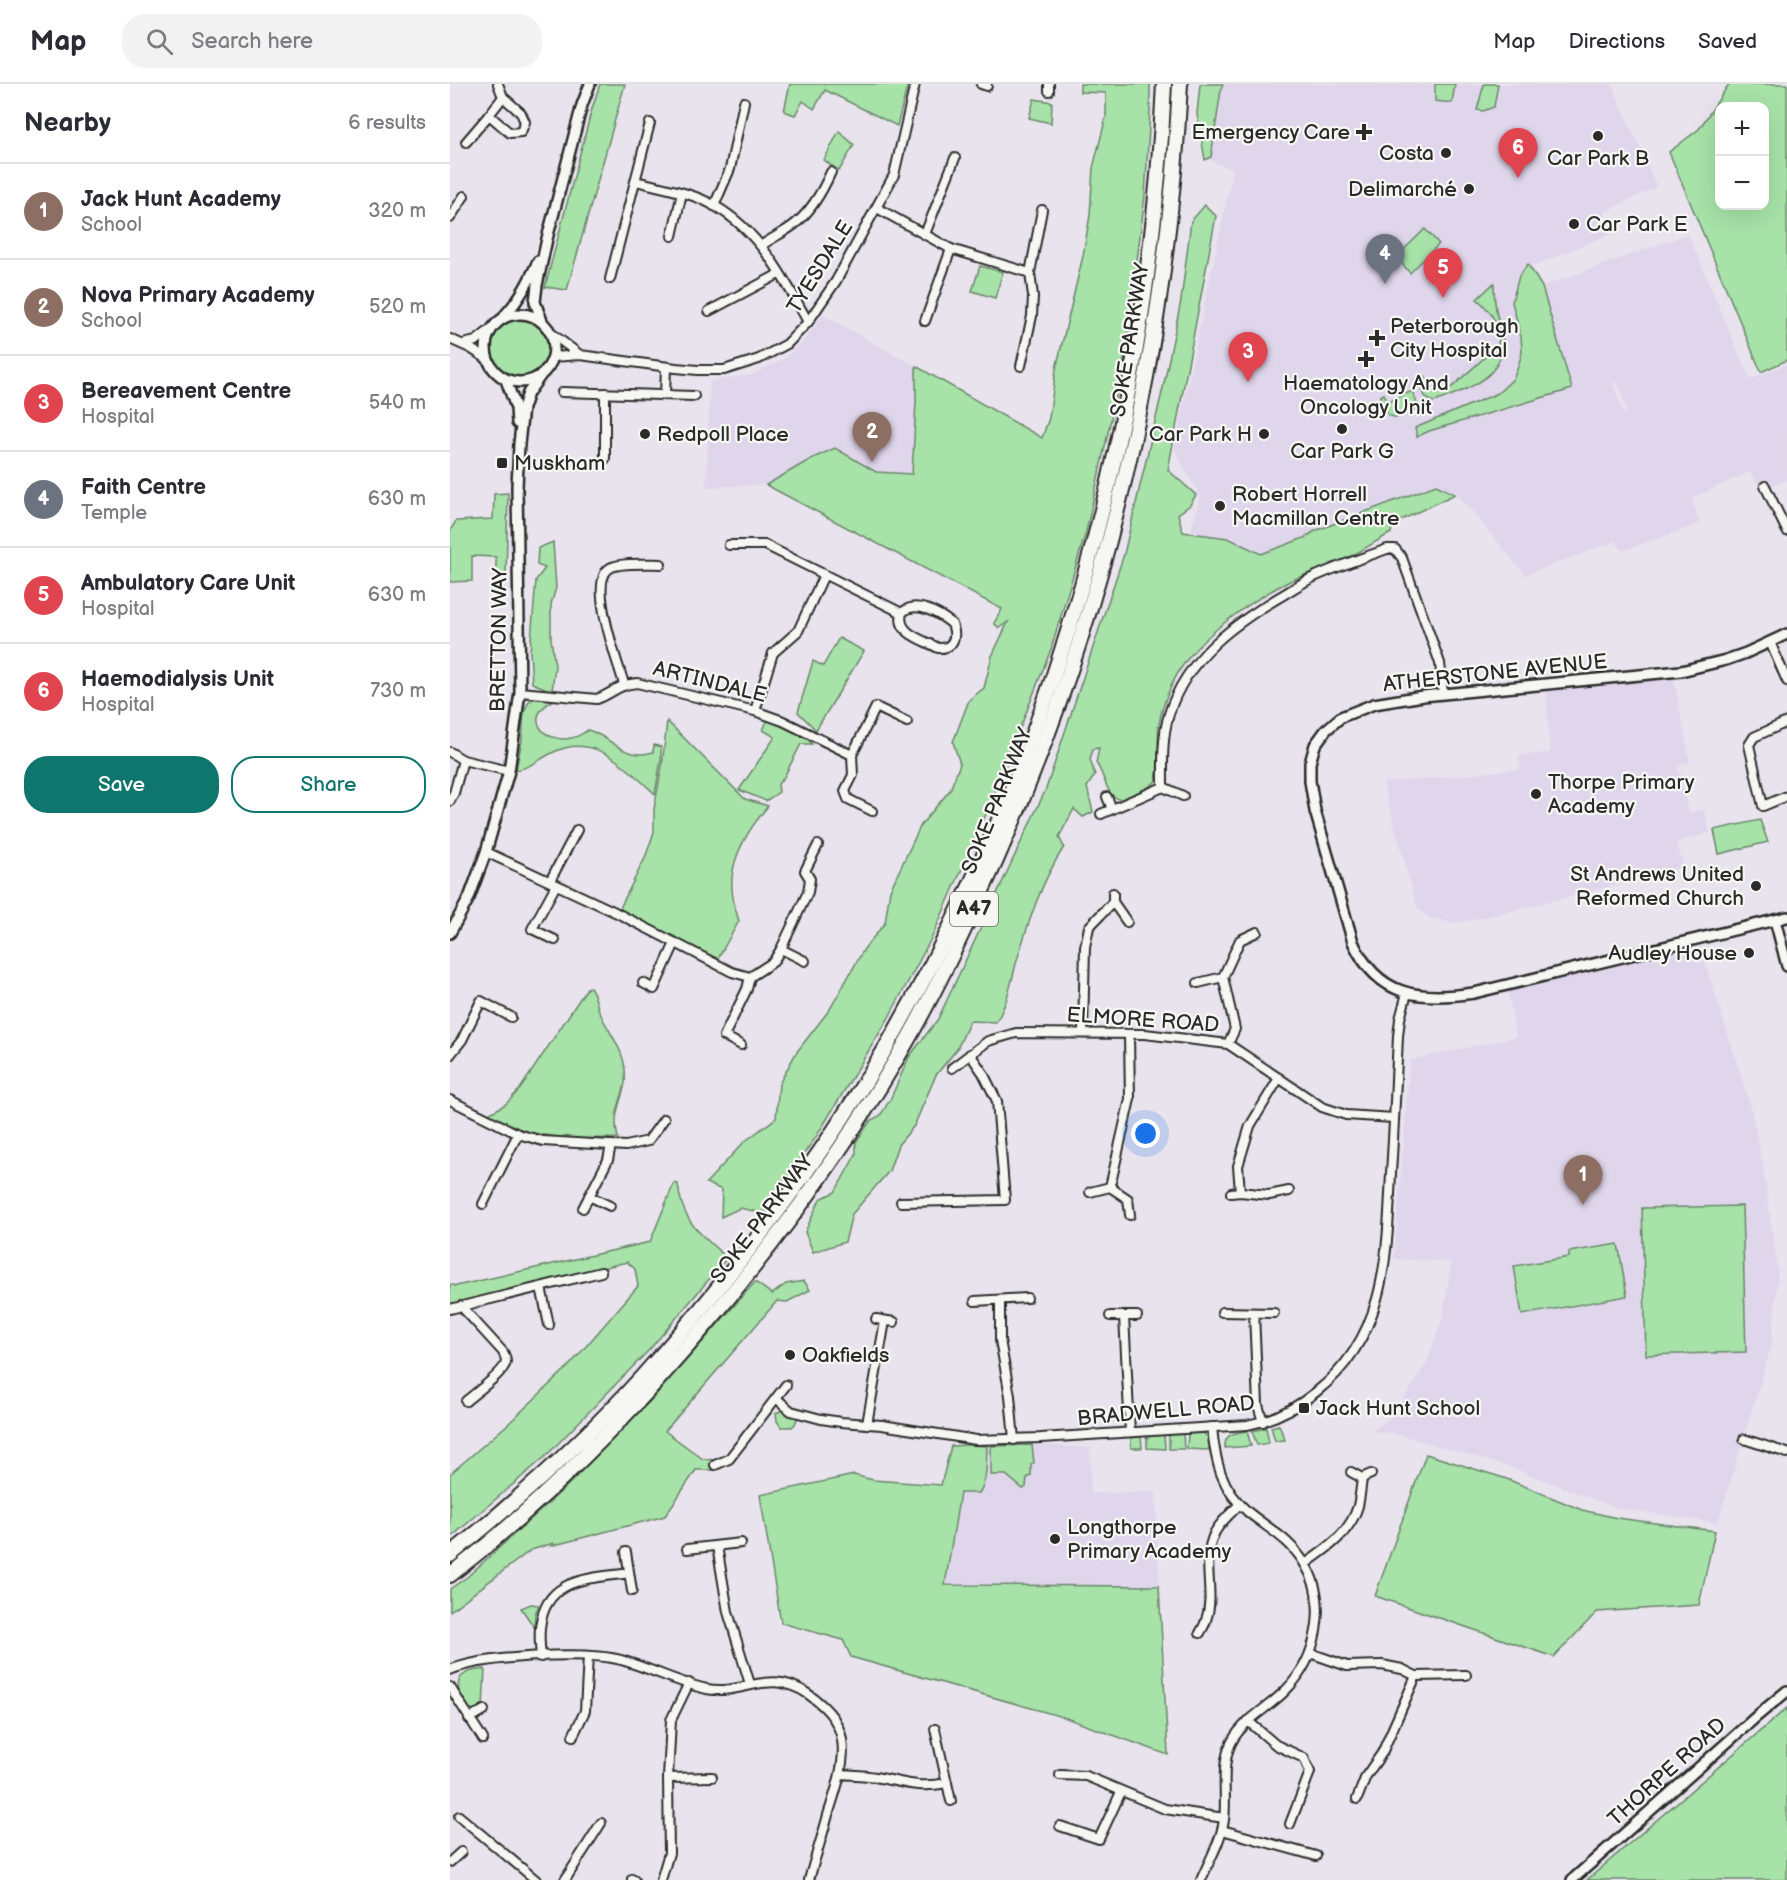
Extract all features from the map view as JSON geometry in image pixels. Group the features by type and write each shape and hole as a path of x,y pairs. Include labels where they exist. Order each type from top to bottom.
{"highway":[{"name":"SOKE PARKWAY","path":"450,1556 542,1475 605,1415 642,1378 721,1285 801,1179 851,1105 917,991 946,934 991,838 1032,735 1068,632 1102,513 1123,417 1145,294 1160,165 1164,84"},
{"name":"SOKE PARKWAY","path":"450,1575 512,1525 611,1431 707,1326 825,1170 897,1058 934,991 1004,847 1042,749 1082,636 1116,514 1155,334 1178,133 1180,84"}],"street":[{"path":"489,116 510,133 521,132 525,122 521,113 504,97 498,84"},
{"path":"490,330 486,340 487,359 491,368 506,380 524,382 541,375 549,367 554,349 551,333 542,321 535,302 547,239 582,105 590,84"},
{"name":"TYESDALE","path":"553,357 580,355 666,367 724,370 759,359 787,344 808,322 836,281 894,175 915,84"},
{"path":"466,142 504,97"},
{"path":"714,206 730,169 744,102"},
{"path":"610,279 650,123"},
{"path":"925,234 955,158"},
{"path":"762,245 795,224 813,203 831,172"},
{"path":"636,181 682,193 714,206 737,222 762,245 808,322"},
{"path":"672,236 682,193"},
{"path":"450,218 464,196"},
{"path":"877,208 951,249 1030,273"},
{"path":"1021,366 1032,316 1034,296 1030,273 1042,210"},
{"path":"463,344 476,341 504,317 516,303 528,284 547,239"},
{"path":"925,321 951,249"},
{"path":"709,310 779,274"},
{"path":"504,317 523,314 542,321"},
{"name":"TYESDALE","path":"551,333 580,355"},
{"path":"450,339 487,359"},
{"path":"665,394 666,367"},
{"name":"BRETTON WAY","path":"519,444 528,393 541,375"},
{"name":"BRETTON WAY","path":"450,933 469,898 486,852 509,771 520,692 519,444 516,408 506,380"},
{"path":"562,392 694,396"},
{"path":"605,393 605,459"},
{"path":"1765,486 1787,531"},
{"path":"729,546 765,545 902,613"},
{"path":"1163,786 1163,747 1168,714 1182,683 1200,658 1248,615 1313,578 1387,549 1395,549 1402,558 1440,663 1443,694"},
{"path":"624,684 603,609 600,589 603,575 609,568 617,566 661,564"},
{"path":"755,711 772,653 798,631 824,575"},
{"path":"918,607 948,620 954,629 953,641 949,646 938,648 907,632 901,624 902,613 906,608 918,607"},
{"name":"ATHERSTONE AVENUE","path":"1407,993 1373,974 1359,955 1353,942 1315,811 1310,781 1310,763 1320,737 1341,717 1374,704 1443,694 1681,671 1726,660 1787,634"},
{"path":"1770,642 1787,681"},
{"name":"ARTINDALE","path":"520,692 597,699 607,696 624,684 637,682 755,711 783,721 852,755"},
{"path":"872,811 848,799 845,791 853,775 852,755 876,707 907,722"},
{"path":"1787,722 1754,737 1749,745 1763,806 1787,796"},
{"path":"450,752 463,760 509,771"},
{"path":"450,801 463,760"},
{"path":"1163,786 1183,796"},
{"path":"1101,814 1163,786"},
{"path":"1107,797 1112,809"},
{"path":"555,939 532,929 577,830"},
{"path":"741,1045 724,1036 747,989 750,977 773,962 781,949 808,892 810,879 805,871 818,845"},
{"path":"486,852 615,912 732,972 750,977"},
{"path":"1113,893 1113,902 1127,922"},
{"path":"1083,1032 1085,946 1089,927 1113,902"},
{"path":"1407,993 1443,996 1474,993 1787,917"},
{"path":"1775,920 1787,966"},
{"path":"1228,1044 1235,1029 1223,977 1240,940 1257,932"},
{"path":"643,983 654,989 675,943"},
{"path":"781,949 805,961"},
{"path":"1198,983 1223,977"},
{"name":"BRADWELL ROAD","path":"776,1398 791,1411 841,1422 966,1439 1014,1440 1263,1422 1305,1401 1328,1383 1355,1352 1378,1301 1388,1247 1400,1019 1407,993"},
{"path":"450,1055 462,1040 481,1001 511,1017"},
{"name":"ELMORE ROAD","path":"952,1068 988,1041 1016,1033 1145,1034 1228,1044 1322,1107 1346,1115 1394,1118"},
{"path":"1110,1187 1130,1099 1129,1035"},
{"path":"901,1202 1005,1200 997,1101 983,1073 970,1054"},
{"path":"1240,1192 1238,1166 1250,1126 1279,1078"},
{"path":"450,1100 518,1134 543,1141 626,1146 648,1141 664,1119"},
{"path":"483,1204 518,1134"},
{"path":"583,1208 608,1160 611,1145"},
{"path":"1090,1192 1110,1187 1128,1199 1130,1215"},
{"path":"1231,1193 1269,1195 1289,1191"},
{"path":"589,1196 610,1206"},
{"path":"450,1309 601,1272"},
{"path":"541,1287 549,1325"},
{"path":"975,1301 1027,1298"},
{"path":"1000,1300 1000,1340 1010,1396 1014,1440"},
{"path":"461,1306 503,1352 506,1359 506,1364 501,1371 466,1401"},
{"path":"1222,1312 1274,1313"},
{"path":"1254,1313 1258,1406 1263,1422"},
{"path":"1124,1316 1130,1432"},
{"path":"1110,1317 1137,1316"},
{"path":"876,1319 894,1322"},
{"path":"867,1424 867,1412 885,1321"},
{"path":"715,1465 729,1459 786,1384"},
{"path":"1201,1880 1222,1830 1226,1760 1230,1746 1248,1721 1286,1691 1299,1677 1310,1653 1318,1610 1311,1576 1292,1546 1277,1532 1248,1512 1223,1481 1216,1464 1212,1427"},
{"path":"1744,1439 1787,1453"},
{"path":"1351,1472 1362,1478"},
{"path":"1362,1478 1371,1474"},
{"path":"1305,1564 1341,1536 1352,1521 1358,1505 1362,1478"},
{"path":"1200,1633 1207,1619 1209,1603 1208,1557 1211,1541 1216,1530 1240,1504"},
{"path":"687,1549 741,1543"},
{"path":"717,1546 728,1612 750,1684"},
{"path":"626,1552 632,1591"},
{"path":"541,1657 540,1629 544,1608 559,1588 578,1582 629,1573"},
{"path":"1310,1653 1347,1666 1382,1665 1402,1669 1416,1676 1466,1675"},
{"path":"573,1736 585,1711 588,1656"},
{"path":"450,1670 476,1662 588,1656 619,1660 708,1689 727,1689 771,1681 798,1687 822,1704 834,1719 842,1740 841,1774 808,1880"},
{"path":"1357,1799 1366,1776 1382,1753 1416,1676"},
{"path":"661,1880 669,1852 668,1778 671,1720 689,1683"},
{"path":"450,1687 483,1739"},
{"name":"THORPE ROAD","path":"1572,1880 1787,1691"},
{"path":"469,1719 484,1710"},
{"path":"1248,1721 1276,1745 1304,1758 1310,1772 1290,1824"},
{"path":"935,1729 951,1801"},
{"path":"841,1774 876,1777 914,1786 947,1783"},
{"path":"1060,1775 1086,1776 1166,1809 1224,1818"},
{"path":"668,1778 712,1776"},
{"path":"1060,1826 1099,1839 1121,1791"},
{"path":"459,1816 536,1880"},
{"path":"565,1880 601,1823"},
{"path":"1222,1830 1316,1856"},
{"path":"450,1862 460,1852"}],"shaded area":[{"name":"Peterborough City Hospital","path":"1218,84 1612,84 1657,187 1604,212 1613,233 1536,265 1528,265 1543,286 1688,234 1750,379 1787,364 1787,480 1762,489 1749,472 1692,498 1700,524 1622,551 1616,541 1525,575 1455,491 1245,592 1154,567 1191,531 1200,497 1174,448 1233,170 1209,160","holes":["1617,382 1627,411 1623,413 1613,383"]},
{"path":"823,315 1042,439 1002,609 766,485 706,487 710,381 751,375 784,359 803,341"},
{"name":"Thorpe Primary Academy","path":"1674,678 1690,762 1678,766 1689,812 1705,810 1710,833 1677,842 1683,866 1657,875 1453,923 1429,918 1417,908 1383,783 1520,769 1519,755 1550,753 1546,691"},
{"path":"1700,946 1751,1107 1763,1166 1778,1273 1772,1344 1718,1523 1616,1508 1510,1467 1393,1433 1371,1432 1394,1414 1426,1364 1443,1316 1451,1262 1394,1259 1410,1060 1516,1037 1508,992"},
{"name":"Longthorpe Primary Academy","path":"1033,1444 1090,1448 1091,1493 1156,1492 1159,1586 945,1585 968,1445"}],"green space":[{"path":"600,84 625,84 567,290 545,287 591,112"},
{"path":"790,84 908,84 897,126 825,90 814,109 803,101 795,115 784,111"},
{"path":"1080,84 1150,84 1150,111 1145,196 1125,356 1086,532 1051,649 990,805 933,935 888,1019 816,1137 762,1213 740,1208 721,1217 722,1190 706,1183 744,1142 776,1118 779,1084 796,1053 830,1009 864,949 885,923 890,890 921,825 950,790 960,764 953,742 969,700 984,688 992,656 1008,622 999,628 994,623 1002,609 766,485 835,448 876,472 912,474 916,366 1042,438 1049,418 1056,369 1083,256 1090,215 1093,168 1106,117 1106,93 1080,92"},
{"path":"1200,84 1223,84 1211,157 1205,160 1197,114"},
{"path":"1435,84 1455,84 1452,103 1435,101"},
{"path":"1484,84 1498,84 1494,107 1483,111 1477,110"},
{"path":"1729,84 1787,84 1787,360 1761,372 1669,152 1699,129 1715,105 1715,210 1769,210 1769,102 1717,102"},
{"path":"1034,99 1052,102 1051,123 1029,118"},
{"path":"839,131 854,145 839,171 824,160"},
{"path":"1205,205 1216,216 1168,470 1196,495 1190,505 1178,514 1183,532 1228,538 1261,554 1436,485 1455,494 1393,524 1391,533 1356,553 1275,589 1233,616 1207,638 1181,668 1166,699 1159,724 1157,778 1152,785 1122,799 1112,795 1096,763 1099,748 1093,749 1090,759 1095,775 1087,787 1093,812 1083,817 1074,809 1059,837 1064,847 1036,902 1000,1015 996,1022 970,1021 957,1049 936,1075 914,1126 898,1145 889,1171 852,1214 845,1242 813,1252 805,1232 820,1199 835,1192 856,1154 856,1142 871,1120 880,1116 890,1100 909,1057 938,1019 1046,789 1124,554 1181,301 1191,221"},
{"path":"1425,229 1439,244 1410,273 1396,257"},
{"path":"1528,264 1542,287 1572,389 1429,431 1417,437 1415,428 1498,393 1513,379 1522,352 1521,337 1512,302 1519,276"},
{"path":"980,266 1003,272 995,298 972,291"},
{"path":"1494,283 1503,343 1501,356 1496,366 1488,375 1468,388 1434,402 1430,401 1423,393 1418,378 1425,376 1430,388 1438,385 1440,391 1452,387 1498,345 1497,326 1487,309 1477,299"},
{"path":"513,314 527,314 539,319 549,329 554,348 549,367 539,377 527,382 513,382 501,377 491,367 486,355 486,341 491,329 501,319"},
{"path":"1412,391 1419,408 1396,418 1388,415 1380,396 1384,394 1388,402"},
{"path":"508,493 506,576 496,577 496,557 472,556 472,581 450,582 450,531 456,521 493,519 494,494"},
{"path":"553,542 556,588 551,604 551,639 555,666 552,691 532,683 530,652 536,580 545,568 537,565 538,548"},
{"path":"839,638 864,651 816,730 798,712 813,661 823,666"},
{"path":"535,698 554,700 544,707 539,714 538,722 540,728 553,737 562,739 574,737 588,730 634,753 653,752 654,745 661,747 655,794 610,756 584,747 569,747 554,752 531,765 516,770 524,712 529,701"},
{"path":"768,719 806,737 812,744 801,744 778,784 779,792 766,801 739,790 775,737 763,730"},
{"path":"667,721 745,799 768,806 750,830 736,858 732,883 739,921 717,960 618,912 645,858 654,832 654,809"},
{"path":"1760,820 1768,842 1719,854 1714,830"},
{"path":"590,987 624,1063 625,1083 616,1119 618,1138 561,1139 526,1131 487,1115 506,1104 520,1089 587,988"},
{"path":"674,1183 678,1184 688,1218 701,1234 727,1258 650,1349 545,1457 450,1538 450,1474 508,1424 569,1366 638,1286 635,1269 627,1262 450,1304 450,1284 456,1286 650,1242"},
{"path":"1742,1206 1746,1352 1646,1355 1642,1208"},
{"path":"1618,1244 1627,1296 1522,1315 1514,1266 1569,1257 1569,1252"},
{"path":"804,1281 810,1290 787,1302 777,1301 665,1431 703,1459 715,1460 715,1470 696,1470 665,1516 531,1550 450,1611 450,1589 467,1577 566,1487 654,1397 755,1282 772,1294 786,1284"},
{"path":"780,1411 798,1417 792,1427 781,1427 776,1413"},
{"path":"1279,1425 1285,1440 1275,1441 1271,1427"},
{"path":"1266,1428 1269,1443 1257,1445 1252,1431"},
{"path":"1197,1431 1209,1439 1210,1448 1207,1450 1187,1449 1188,1432"},
{"path":"1247,1431 1251,1446 1225,1448 1228,1437"},
{"path":"1169,1433 1183,1433 1184,1449 1169,1449"},
{"path":"1164,1434 1165,1449 1147,1448 1147,1435"},
{"path":"1141,1435 1142,1448 1131,1448 1131,1436"},
{"path":"1032,1445 1034,1463 1031,1465 1031,1476 1027,1478 1026,1487 1023,1489 1006,1475 991,1475 991,1446"},
{"path":"951,1446 987,1446 985,1477 979,1493 960,1493 945,1585 1159,1586 1168,1755 1066,1718 851,1657 843,1640 781,1623 760,1495 854,1475 873,1480 941,1485"},
{"path":"1426,1454 1507,1479 1582,1510 1617,1518 1715,1531 1699,1605 1597,1612 1554,1657 1375,1596"},
{"path":"531,1604 539,1605 535,1614 534,1627 521,1608"},
{"path":"485,1669 483,1708 478,1711 470,1710 460,1696 459,1680 467,1673"},
{"path":"1787,1708 1787,1880 1587,1880"}],"place":[{"name":"Emergency Care","path":"1364,132"},
{"name":"Car Park B","path":"1598,136"},
{"name":"Costa","path":"1446,153"},
{"name":"Haemodialysis Unit","path":"1518,178"},
{"name":"Delimarché","path":"1469,189"},
{"name":"Car Park E","path":"1574,224"},
{"name":"Faith Centre","path":"1385,284"},
{"name":"Ambulatory Care Unit","path":"1443,298"},
{"name":"Peterborough City Hospital","path":"1377,338"},
{"name":"Haematology And Oncology Unit","path":"1366,359"},
{"name":"Bereavement Centre","path":"1248,382"},
{"name":"Car Park G","path":"1342,429"},
{"name":"Redpoll Place","path":"645,434"},
{"name":"Car Park H","path":"1264,434"},
{"name":"Nova Primary Academy","path":"872,462"},
{"name":"Muskham","path":"502,463"},
{"name":"Robert Horrell Macmillan Centre","path":"1220,506"},
{"name":"Thorpe Primary Academy","path":"1536,794"},
{"name":"St Andrews United Reformed Church","path":"1756,886"},
{"name":"Audley House","path":"1749,953"},
{"name":"Jack Hunt Academy","path":"1583,1205"},
{"name":"Oakfields","path":"790,1355"},
{"name":"Jack Hunt School","path":"1304,1408"},
{"name":"Longthorpe Primary Academy","path":"1055,1539"}]}
